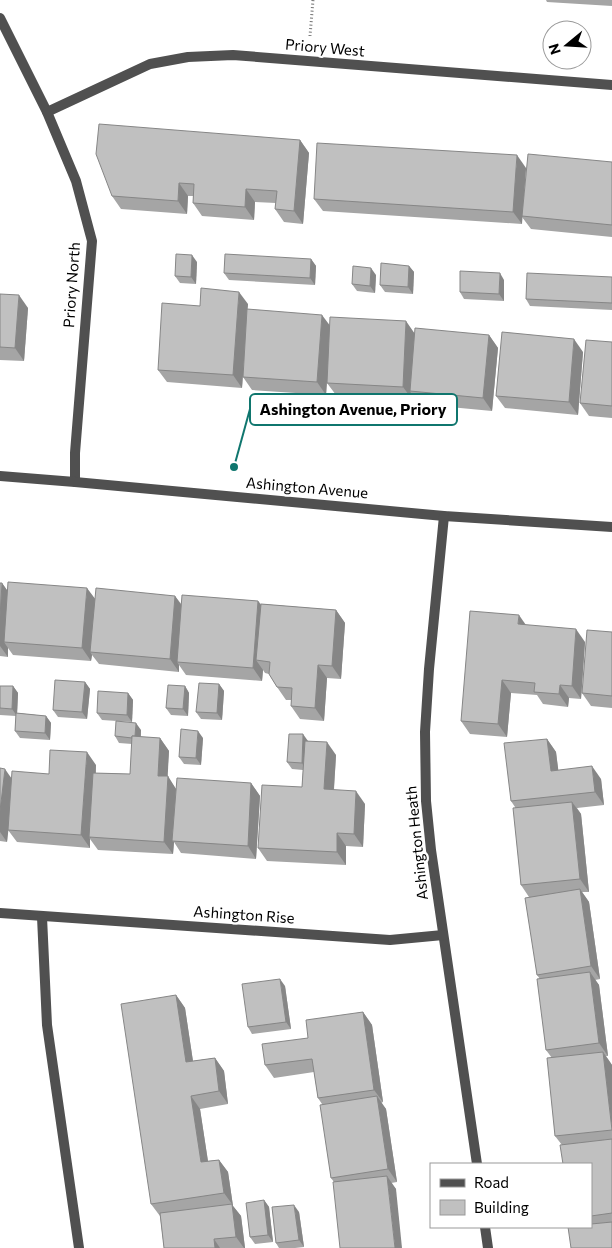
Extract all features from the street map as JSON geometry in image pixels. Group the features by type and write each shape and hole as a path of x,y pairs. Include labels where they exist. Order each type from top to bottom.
{"street":[{"name":"Priory North","path":"0,18 47,112 76,181 92,241 74,482"},
{"name":"Priory West","path":"47,112 150,64 188,57 233,55 612,85"},
{"name":"Ashington Avenue","path":"0,476 444,516 612,528"},
{"name":"Ashington Heath","path":"444,516 429,669 425,732 426,801 431,850 477,1163"},
{"name":"Ashington Rise","path":"0,913 390,940 443,935"},
{"path":"42,917 46,1025 79,1248"},
{"path":"485,1228 488,1248"}],"path":[{"path":"308,62 313,0"}],"building":[{"path":"99,124 300,140 294,211 275,209 277,191 246,189 245,207 193,203 194,184 179,183 178,201 112,196 96,154"},
{"path":"317,143 517,155 513,212 314,199"},
{"path":"528,154 612,162 612,225 522,216"},
{"path":"176,254 192,255 191,277 175,276"},
{"path":"225,254 311,259 310,278 224,273"},
{"path":"381,263 409,266 408,287 380,285"},
{"path":"353,266 371,268 370,286 352,284"},
{"path":"460,271 500,273 499,294 460,292"},
{"path":"527,273 612,277 612,303 526,299"},
{"path":"201,288 239,292 233,375 158,370 162,303 200,306"},
{"path":"0,294 19,295 15,348 0,347"},
{"path":"247,309 322,315 317,382 243,377"},
{"path":"330,317 406,321 403,387 327,383"},
{"path":"415,328 489,335 483,398 410,391"},
{"path":"502,332 574,339 569,402 496,396"},
{"path":"586,340 612,342 612,406 580,403"},
{"path":"8,582 87,588 82,648 4,642"},
{"path":"0,583 2,583 0,617"},
{"path":"96,588 175,596 170,659 90,652"},
{"path":"182,595 258,601 253,668 177,662"},
{"path":"261,604 336,610 332,666 318,665 315,708 291,706 292,688 277,687 269,674 270,662 256,660"},
{"path":"470,611 519,615 518,624 576,629 572,686 560,685 559,694 534,692 535,683 502,680 498,724 461,721"},
{"path":"587,630 612,632 612,696 582,693"},
{"path":"55,680 85,682 82,712 53,710"},
{"path":"199,683 219,684 217,713 196,712"},
{"path":"168,685 185,686 183,709 166,708"},
{"path":"0,686 13,686 12,709 0,708"},
{"path":"98,691 128,693 127,715 97,713"},
{"path":"16,713 46,716 45,733 15,731"},
{"path":"116,721 136,723 135,736 132,736 132,738 115,736"},
{"path":"181,729 198,731 196,758 179,757"},
{"path":"289,734 303,734 302,763 287,762"},
{"path":"132,736 160,738 158,776 168,776 164,842 89,837 93,773 130,774"},
{"path":"547,739 551,771 592,766 595,792 511,801 504,743"},
{"path":"305,741 327,742 324,789 356,791 354,834 337,833 337,852 258,848 262,785 302,787"},
{"path":"50,750 87,752 81,835 8,830 12,771 49,774"},
{"path":"0,768 5,769 0,811"},
{"path":"177,778 251,783 248,846 172,841"},
{"path":"572,802 580,879 521,885 513,808"},
{"path":"580,889 591,966 537,975 525,898"},
{"path":"590,972 599,1043 546,1050 537,979"},
{"path":"280,979 286,1022 248,1027 242,984"},
{"path":"176,995 186,1062 215,1058 219,1091 191,1096 201,1162 219,1160 224,1193 151,1204 121,1004"},
{"path":"363,1012 374,1090 318,1098 312,1059 265,1065 262,1044 308,1038 306,1020"},
{"path":"603,1052 612,1130 555,1136 547,1058"},
{"path":"377,1096 388,1169 331,1178 320,1105"},
{"path":"612,1139 612,1213 592,1216 592,1163 563,1163 560,1145"},
{"path":"387,1176 395,1248 340,1248 333,1182"},
{"path":"264,1200 268,1235 250,1237 246,1203"},
{"path":"232,1204 236,1237 214,1239 215,1248 164,1248 160,1213"},
{"path":"294,1205 299,1240 276,1243 272,1207"},
{"path":"612,1222 612,1248 571,1248 568,1228 592,1228 592,1224"}],"place":[{"name":"Ashington Avenue, Priory","path":"234,467"}]}
